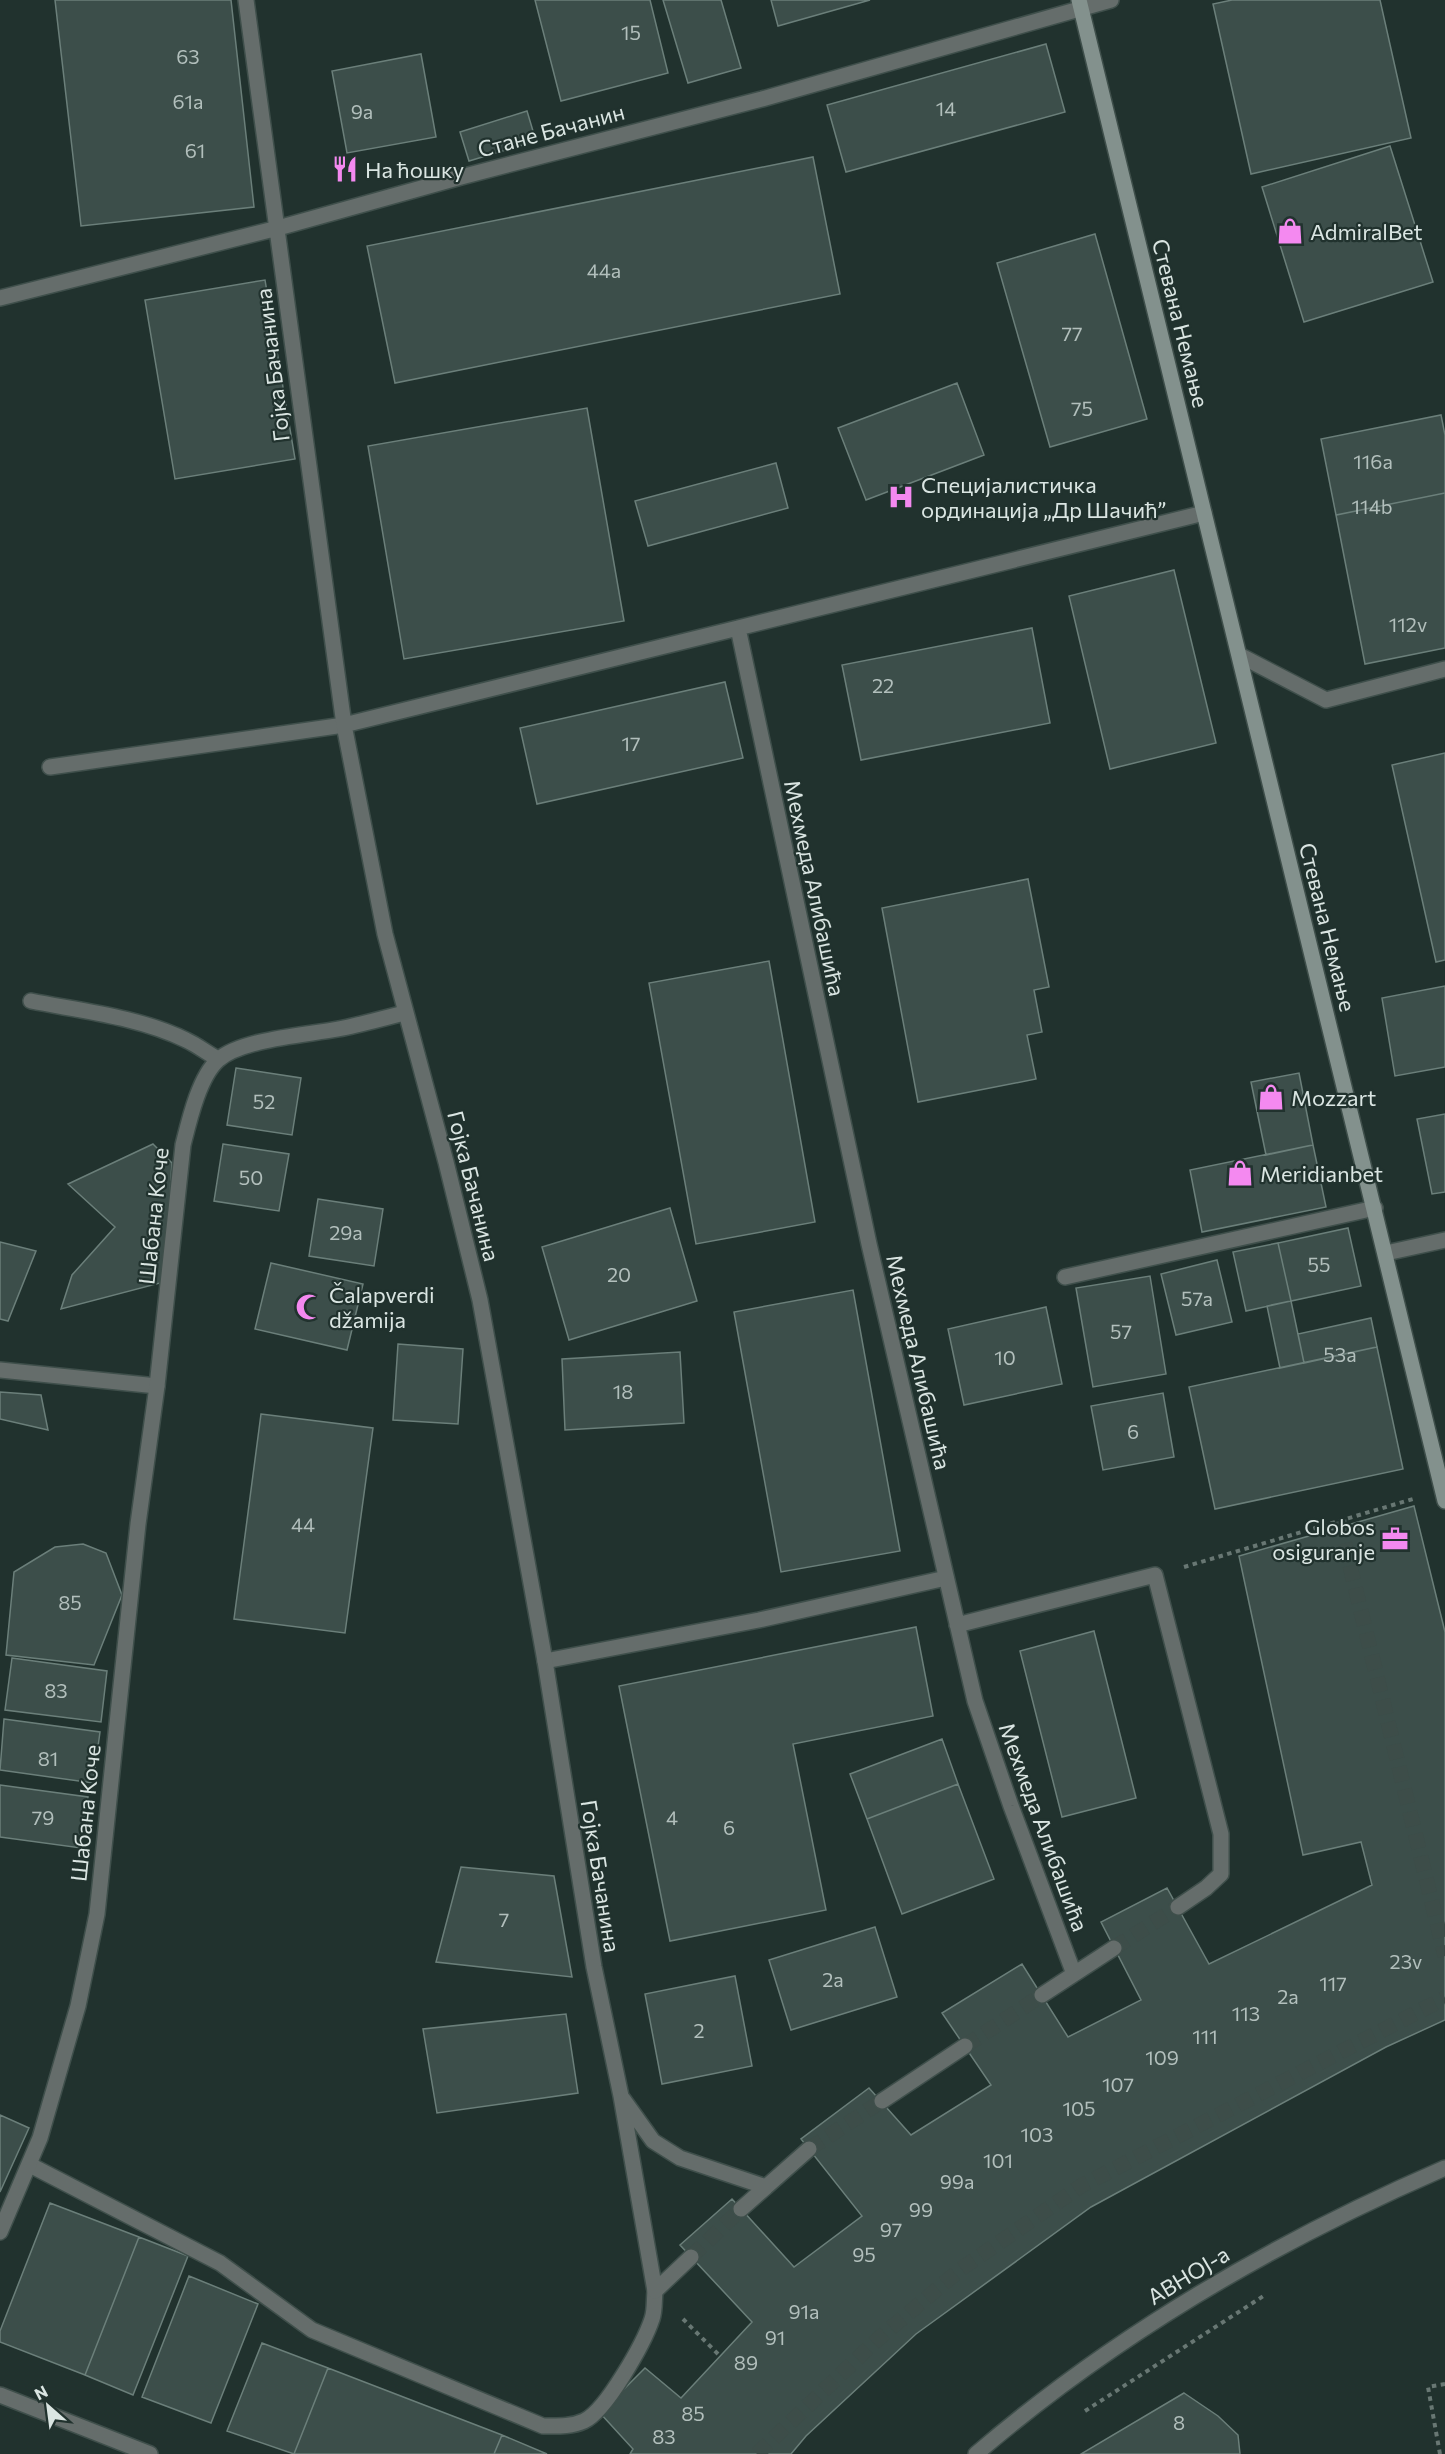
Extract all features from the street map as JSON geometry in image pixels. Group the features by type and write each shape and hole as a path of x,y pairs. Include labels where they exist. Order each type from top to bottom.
{"street":[{"name":"Гојка Бачанина","path":"30,2165 220,2263 312,2330 543,2426 565,2426 585,2421 613,2392 641,2344 653,2317 655,2291 621,2096 592,1956 545,1661 480,1300 385,934 344,725 301,423 278,228 246,0"},
{"name":"Стане Бачанин","path":"0,298 278,228 461,177 762,99 1080,5 1111,0"},
{"name":"Стевана Немање","path":"1080,5 1241,656 1283,839 1444,1496"},
{"path":"50,767 344,725 1204,513"},
{"name":"Мехмеда Алибашића","path":"738,628 866,1232 975,1701 1074,1974"},
{"path":"1241,656 1326,700 1445,669"},
{"path":"31,1001 96,1014 162,1031 185,1040 218,1059 249,1045 341,1029 405,1013"},
{"name":"Шабана Коче","path":"0,2232 30,2165 78,2006 97,1914 138,1524 157,1386 183,1145 192,1111 208,1073 218,1059"},
{"path":"1065,1277 1375,1208"},
{"path":"1386,1253 1445,1240"},
{"path":"0,1370 157,1386"},
{"path":"957,1625 1155,1575 1221,1834 1221,1874 1178,1907"},
{"path":"545,1661 759,1620 946,1578"},
{"name":"Мехмеда Алибашића","path":"1042,1995 1114,1948"},
{"path":"882,2102 965,2046"},
{"name":"Гојка Бачанина","path":"621,2096 653,2141 680,2158 766,2187"},
{"path":"741,2209 809,2150"},
{"name":"АВНОЈ-а","path":"976,2454 1063,2382 1179,2306 1321,2225 1445,2168"},
{"path":"655,2291 691,2257"},
{"path":"0,2395 150,2454"}],"path":[{"path":"1155,1575 1444,1496"},
{"path":"655,2291 720,2356"},
{"path":"1078,2416 1269,2292"},
{"path":"1440,2454 1428,2387 1445,2384"}],"building":[{"path":"55,0 231,0 254,207 81,226"},
{"path":"535,0 650,0 668,73 561,101"},
{"path":"663,0 721,0 741,68 688,83"},
{"path":"771,0 870,0 778,26"},
{"path":"1232,0 1380,0 1411,138 1251,174 1213,4"},
{"path":"1046,44 1065,112 846,172 827,105"},
{"path":"421,54 436,137 347,153 332,71"},
{"path":"527,111 536,141 469,161 460,132"},
{"path":"1390,146 1433,282 1304,322 1262,187"},
{"path":"813,157 840,294 395,383 367,246"},
{"path":"1095,234 1147,419 1050,447 997,263"},
{"path":"265,280 295,459 175,479 145,300"},
{"path":"957,383 984,455 866,500 838,428"},
{"path":"587,408 624,621 404,659 368,446"},
{"path":"1441,415 1445,435 1445,493 1336,515 1321,439"},
{"path":"776,463 788,508 648,546 635,501"},
{"path":"1445,493 1445,648 1365,664 1336,515"},
{"path":"1174,570 1216,743 1110,769 1069,596"},
{"path":"1032,628 1050,723 861,760 842,665"},
{"path":"725,682 743,758 537,804 520,728"},
{"path":"1445,753 1445,960 1436,962 1392,765"},
{"path":"1028,879 1049,987 1034,990 1042,1032 1027,1035 1036,1079 918,1102 882,908"},
{"path":"769,961 815,1222 696,1244 649,983"},
{"path":"1445,986 1445,1067 1395,1076 1382,998"},
{"path":"236,1068 301,1078 292,1135 227,1125"},
{"path":"1299,1073 1313,1145 1266,1155 1251,1082"},
{"path":"1445,1114 1445,1192 1432,1194 1417,1119"},
{"path":"153,1144 172,1163 164,1282 61,1309 72,1275 115,1227 68,1184"},
{"path":"223,1144 289,1154 279,1211 214,1201"},
{"path":"1313,1145 1326,1207 1202,1232 1190,1170"},
{"path":"318,1199 383,1209 374,1266 309,1256"},
{"path":"670,1208 697,1301 569,1340 542,1247"},
{"path":"1348,1228 1361,1286 1291,1301 1278,1243"},
{"path":"0,1242 36,1251 8,1321 0,1319"},
{"path":"1278,1243 1291,1301 1246,1311 1233,1252"},
{"path":"1217,1260 1232,1322 1176,1335 1161,1274"},
{"name":"Čalapverdi džamija","path":"271,1263 363,1284 347,1350 255,1329"},
{"path":"1150,1276 1166,1374 1093,1387 1076,1288"},
{"path":"853,1290 900,1551 781,1572 734,1312"},
{"path":"1291,1301 1304,1363 1280,1368 1267,1306"},
{"path":"1046,1307 1062,1384 964,1405 948,1329"},
{"path":"1371,1318 1377,1347 1304,1363 1298,1334"},
{"path":"398,1344 463,1349 458,1424 393,1420"},
{"path":"1377,1347 1403,1469 1215,1509 1189,1387"},
{"path":"680,1352 684,1423 565,1430 562,1359"},
{"path":"0,1392 41,1395 48,1430 0,1419"},
{"path":"1163,1393 1174,1457 1103,1470 1091,1406"},
{"path":"261,1414 373,1428 345,1633 234,1619"},
{"path":"1414,1506 1445,1632 1445,2020 1386,2047 1091,2207 916,2334 806,2436 791,2454 630,2454 633,2449 600,2413 645,2368 681,2398 752,2322 680,2245 732,2199 794,2267 862,2216 801,2139 869,2088 911,2135 991,2085 942,2013 1022,1964 1068,2037 1141,2000 1101,1922 1167,1888 1209,1964 1372,1885 1361,1842 1303,1855 1239,1556"},
{"path":"83,1544 106,1553 122,1595 94,1665 6,1655 14,1572 55,1547"},
{"path":"916,1627 933,1716 793,1744 826,1910 670,1941 619,1686"},
{"path":"1094,1631 1136,1798 1062,1817 1020,1651"},
{"path":"12,1658 107,1671 101,1722 5,1710"},
{"path":"4,1719 100,1732 93,1783 0,1770"},
{"path":"942,1739 958,1784 867,1819 850,1774"},
{"path":"958,1784 994,1879 902,1914 867,1819"},
{"path":"0,1785 88,1797 81,1848 0,1837"},
{"path":"461,1867 554,1876 572,1977 436,1962"},
{"path":"875,1927 897,1997 791,2030 769,1960"},
{"path":"735,1976 752,2066 662,2084 645,1994"},
{"path":"566,2014 578,2093 437,2113 423,2029"},
{"path":"0,2115 29,2128 0,2192"},
{"path":"50,2203 139,2237 85,2375 0,2342 0,2331"},
{"path":"139,2237 188,2256 133,2395 85,2375"},
{"path":"189,2276 258,2304 211,2423 142,2397"},
{"path":"262,2343 328,2368 294,2454 227,2431"},
{"path":"328,2368 502,2435 494,2454 294,2454"},
{"path":"1184,2393 1218,2416 1238,2435 1240,2454 1081,2454"},
{"path":"502,2435 547,2454 494,2454"}],"tunnel":[{"path":"1339,1521 1445,1956"},
{"path":"1114,1948 1178,1907"},
{"path":"965,2046 1042,1995"},
{"path":"757,2454 878,2339 961,2269 1081,2186 1445,1998"},
{"path":"809,2149 882,2101"},
{"path":"691,2257 741,2209"}],"place":[{"name":"На ћошку","path":"345,169"},
{"name":"AdmiralBet","path":"1290,231"},
{"name":"Специјалистичка ординација „Др Шачић”","path":"901,497"},
{"name":"Mozzart","path":"1271,1097"},
{"name":"Meridianbet","path":"1240,1173"},
{"name":"Čalapverdi džamija","path":"309,1307"},
{"name":"Globos osiguranje","path":"1395,1539"}]}
